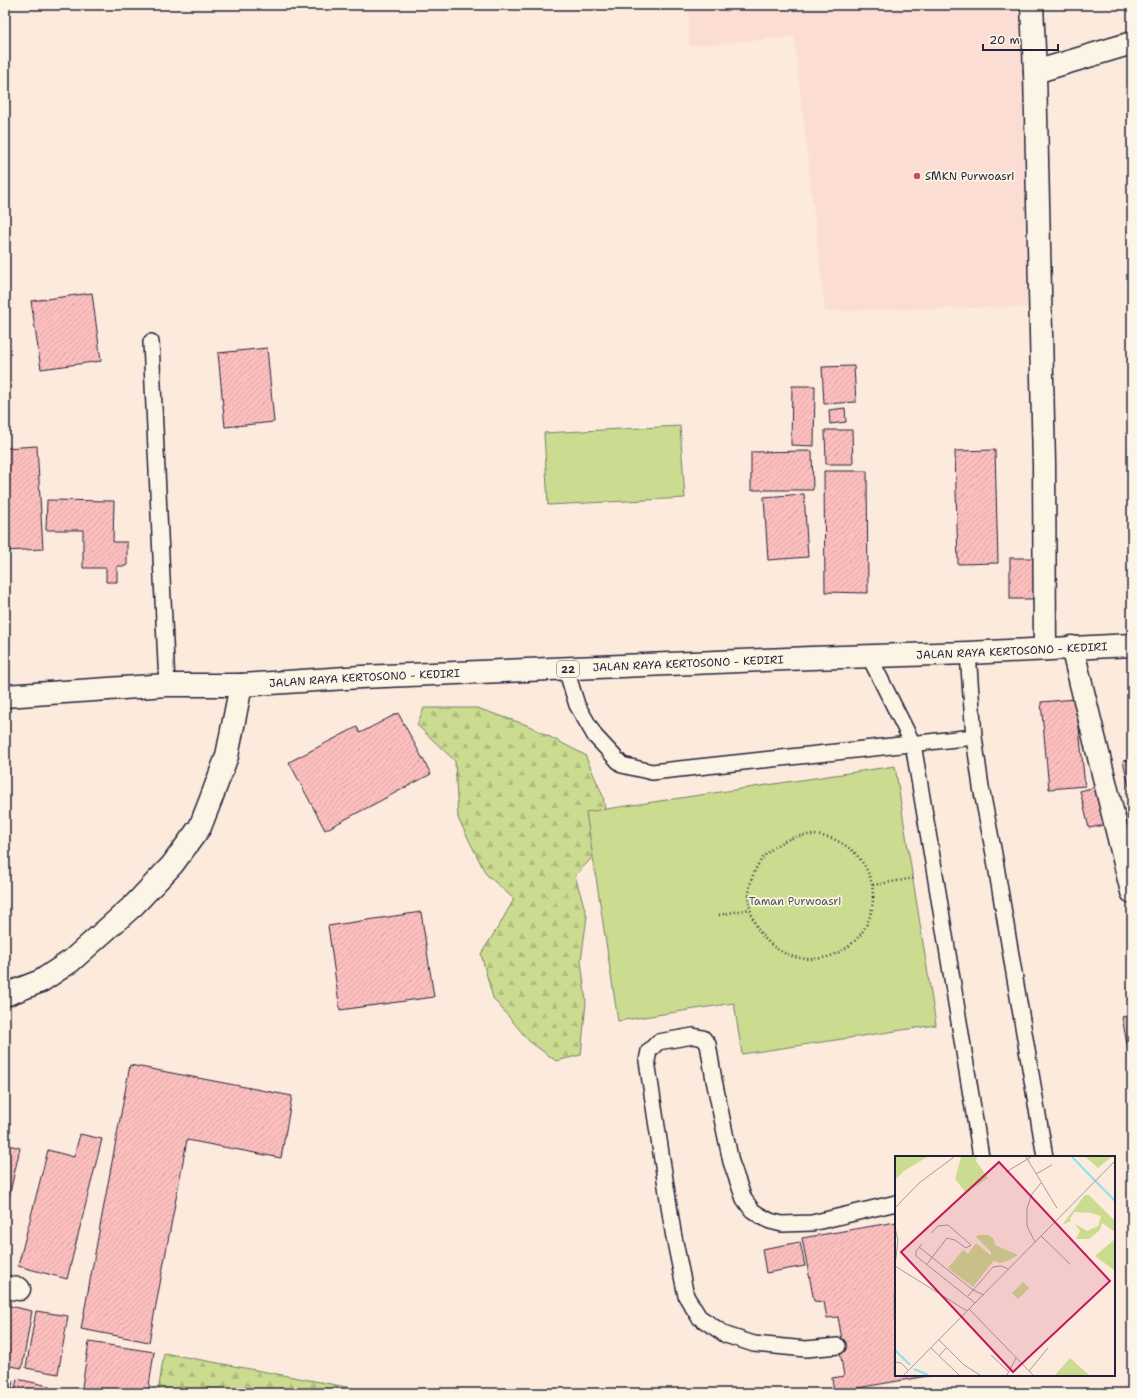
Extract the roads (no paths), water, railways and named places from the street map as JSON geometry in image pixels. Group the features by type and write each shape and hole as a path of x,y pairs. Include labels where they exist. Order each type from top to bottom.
{"main road":[{"path":"1032,5 1035,72 1044,464 1045,649"},
{"path":"1035,72 1132,43"},
{"name":"JALAN RAYA KERTOSONO - KEDIRI","path":"5,696 167,685 241,685 362,677 1132,645"},
{"path":"1072,647 1132,892"},
{"path":"5,995 41,981 71,962 134,906 172,865 200,827 212,799 227,756 241,685"}],"lane":[{"path":"151,342 167,685"},
{"path":"968,653 974,737 981,787 994,854 1045,1156"},
{"path":"869,656 913,744 981,1156"},
{"path":"566,669 577,705 595,736 622,765 652,772 974,737"},
{"path":"838,1346 806,1349 754,1344 726,1335 699,1317 686,1296 673,1232 647,1061 649,1051 658,1042 693,1036 703,1038 708,1044 731,1162 744,1199 752,1210 758,1215 770,1221 782,1224 812,1223 895,1203"}],"place":[{"name":"SMKN Purwoasri","path":"917,176"}],"park label":[{"name":"Taman Purwoasri","path":"795,901"}]}
